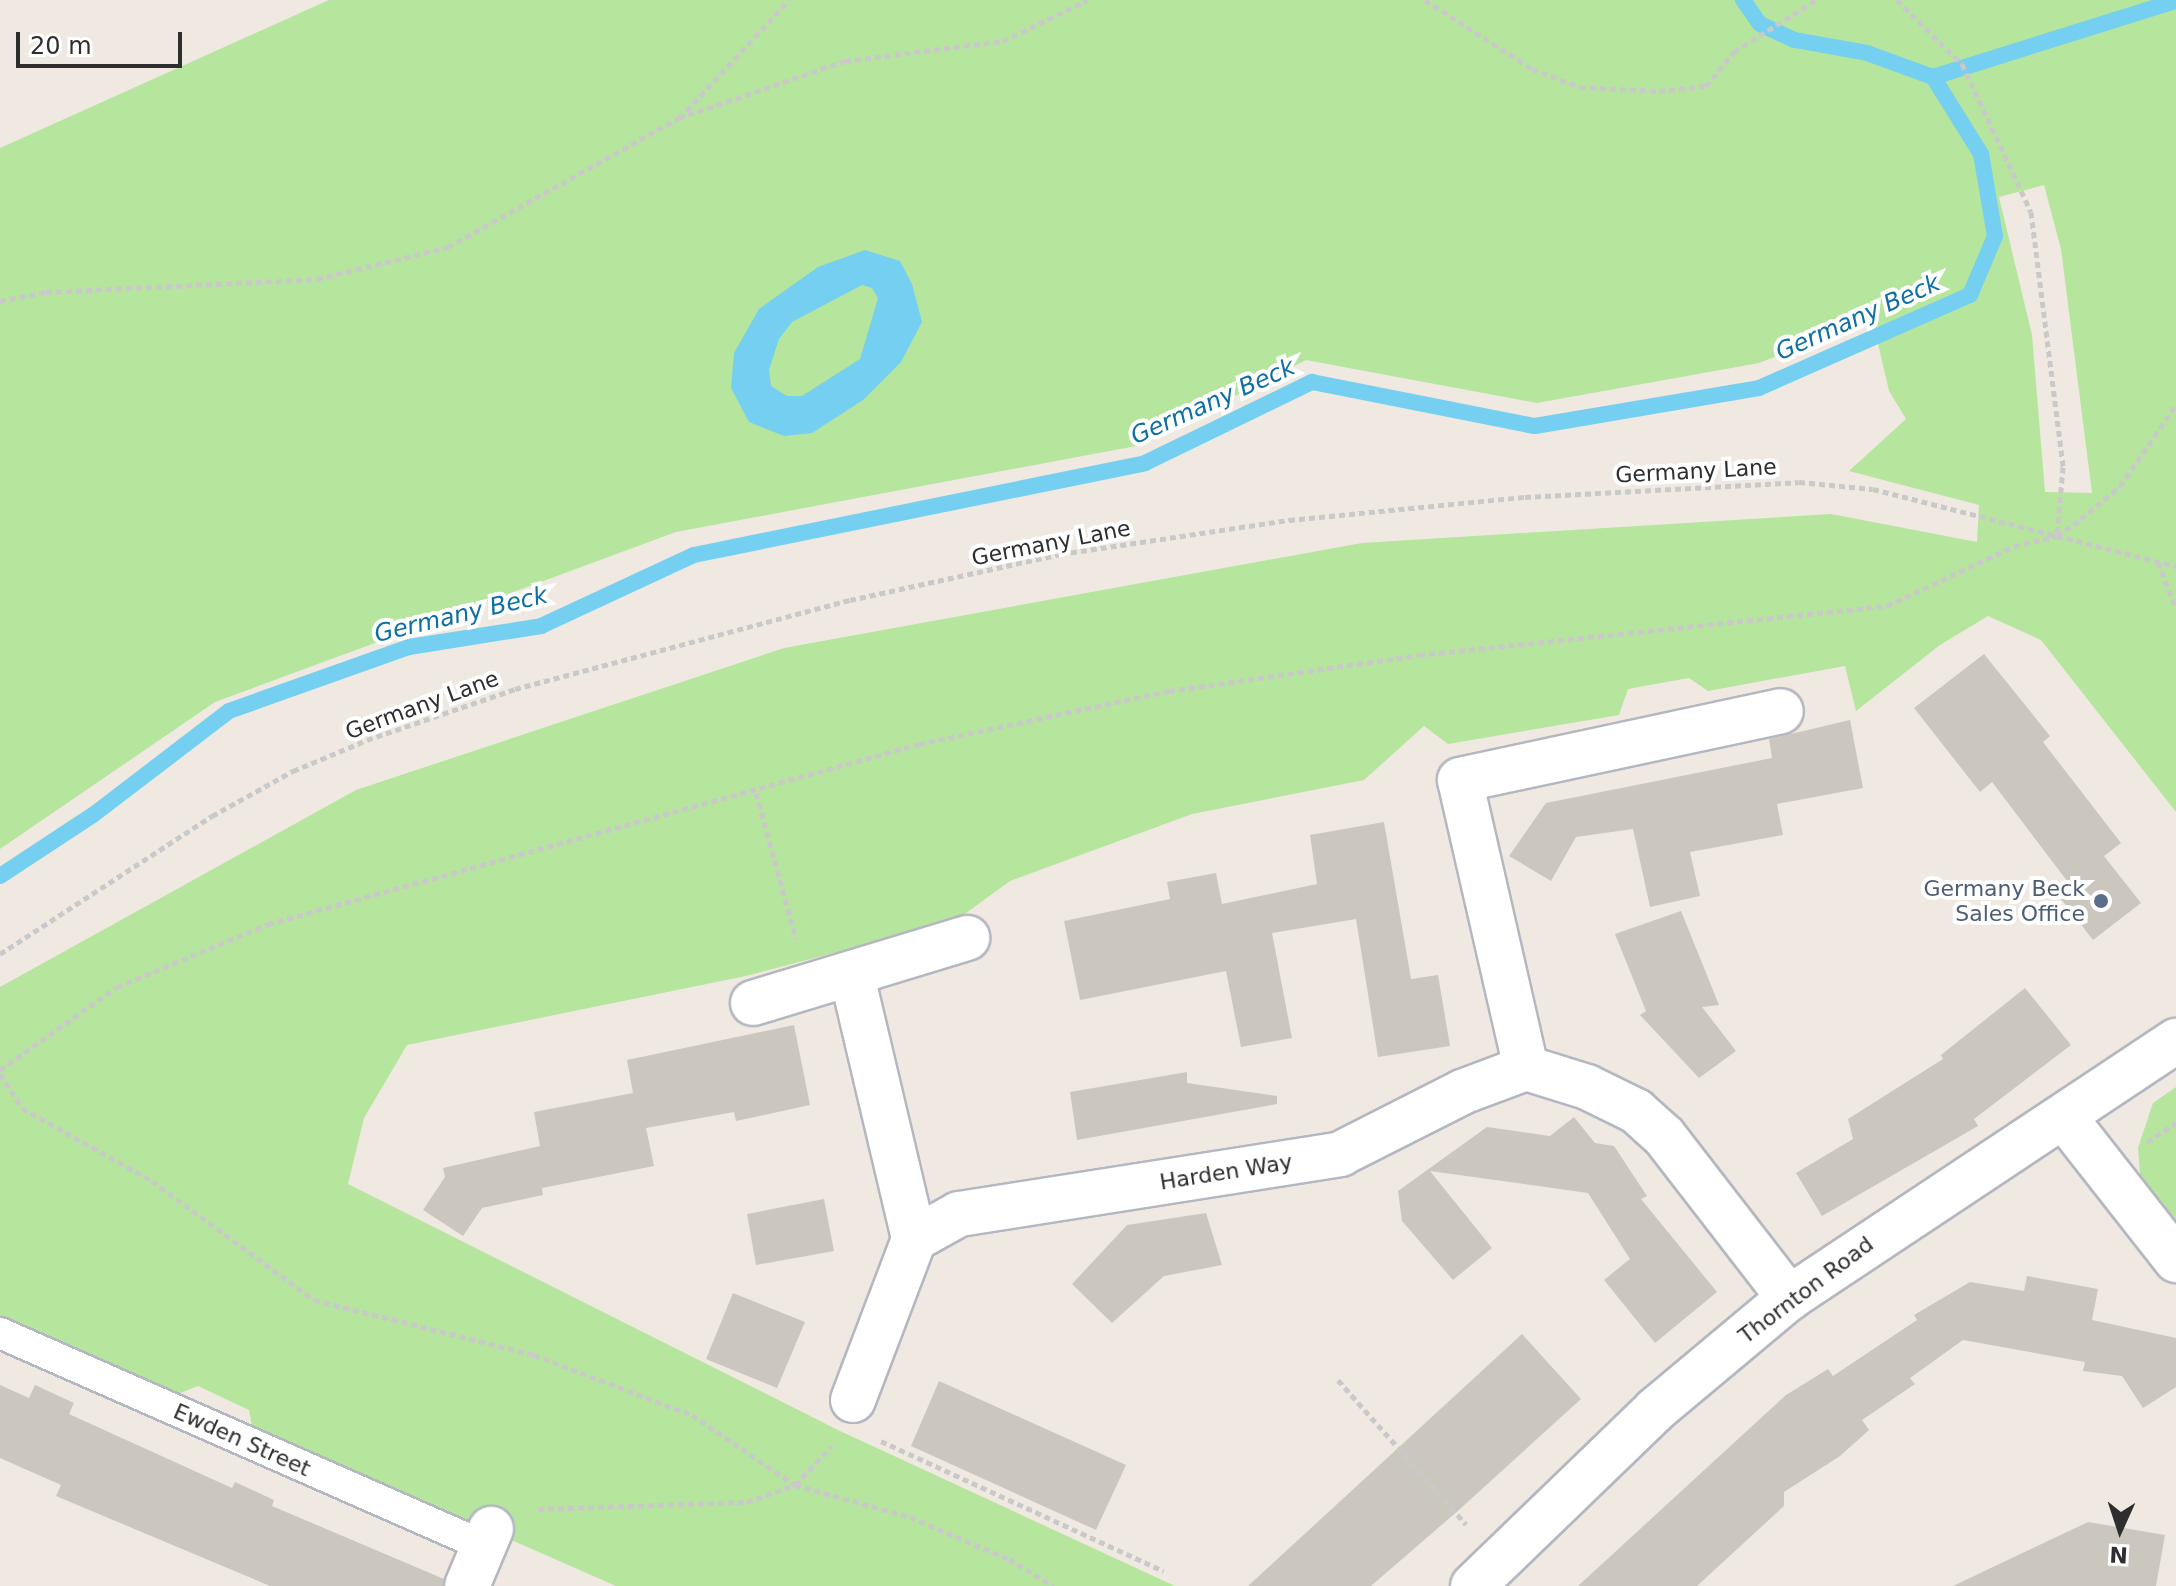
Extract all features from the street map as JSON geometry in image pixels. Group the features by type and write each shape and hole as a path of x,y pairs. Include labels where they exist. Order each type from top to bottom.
{"street":[{"path":"1781,711 1460,780 1526,1068 1587,1087 1645,1120 1664,1136 1789,1298"},
{"path":"753,1003 852,976 967,938"},
{"path":"848,1411 914,1239 852,976"},
{"name":"Thornton Road","path":"1486,1573 1655,1410 1789,1298 2176,1041"},
{"name":"Harden Way","path":"914,1239 959,1214 1340,1154 1462,1092 1526,1068"},
{"path":"2064,1117 2176,1260"},
{"path":"467,1586 487,1538"}],"lane":[{"name":"Ewden Street","path":"0,1333 487,1538"}],"path":[{"path":"679,118 789,0"},
{"path":"0,301 46,292 317,279 448,247 679,118 845,61 1003,41 1088,0"},
{"path":"1425,0 1532,69 1580,87 1659,91 1706,86 1734,52 1781,19 1816,0"},
{"path":"1897,0 1956,59 2031,212 2063,467 2057,536"},
{"path":"1053,1586 1009,1559 910,1517 795,1485 692,1415 534,1355 314,1300 152,1181 22,1108 0,1072 117,987 268,924 440,873 756,793 919,744 1169,691 1419,655 1887,606 2014,546 2057,536 2120,486 2176,405"},
{"name":"Germany Lane","path":"0,954 212,816 293,771 367,740 515,689 850,600 1061,554 1289,520 1756,482 1873,489 2176,566"},
{"path":"2158,562 2176,609"},
{"path":"756,793 809,986"},
{"path":"1338,1380 1486,1573"},
{"path":"487,1538 508,1516 536,1509 747,1502 795,1485 829,1451 848,1411 1163,1571"}],"green space":[{"path":"329,0 2176,0 2176,812 2041,640 1988,616 1940,645 1856,711 1845,666 1708,691 1689,678 1628,689 1619,715 1448,744 1424,726 1364,780 1192,814 1010,881 955,921 746,976 407,1045 364,1118 348,1184 840,1431 1175,1586 616,1586 252,1426 249,1410 198,1386 178,1394 0,1316 0,987 356,790 784,648 1362,543 1831,514 1977,542 1979,505 1849,471 1906,419 1889,391 1872,318 1759,363 1537,403 1306,360 1136,446 676,532 215,702 0,849 0,148","holes":["2044,185 2061,249 2092,493 2045,492 2032,335 1999,197"]},
{"path":"2176,1087 2176,1239 2142,1199 2138,1148 2153,1103"}],"water":[{"path":"865,250 900,261 912,284 922,322 901,362 863,400 812,433 784,436 749,422 731,388 734,353 759,309 818,267","holes":["862,285 872,288 878,298 860,359 802,396 787,396 771,386 769,370 779,339 792,322"]}],"building":[{"path":"1984,654 2050,736 2043,742 2121,843 2104,856 2141,903 2093,940 2061,899 2074,890 1992,782 1980,792 1914,708"},
{"path":"1850,720 1863,788 1777,804 1783,835 1690,852 1700,896 1650,907 1633,829 1576,837 1551,881 1509,856 1546,803 1772,758 1769,739"},
{"path":"1384,822 1411,979 1438,975 1450,1046 1378,1057 1356,919 1272,933 1292,1038 1241,1047 1226,971 1080,1000 1064,921 1170,899 1167,882 1216,873 1222,904 1317,884 1310,835"},
{"path":"1681,911 1719,1005 1702,1007 1736,1051 1699,1078 1640,1015 1646,1011 1615,934"},
{"path":"2025,988 2071,1045 1974,1119 1978,1126 1822,1216 1796,1173 1853,1139 1848,1119 1943,1059 1941,1055"},
{"path":"794,1025 810,1105 736,1121 734,1112 646,1128 654,1166 542,1188 543,1195 482,1208 463,1236 423,1210 445,1177 443,1168 540,1146 534,1112 633,1093 627,1060"},
{"path":"1187,1072 1187,1083 1277,1096 1277,1104 1077,1140 1070,1092"},
{"path":"1574,1117 1595,1143 1614,1146 1647,1196 1641,1199 1717,1292 1655,1343 1604,1280 1630,1259 1588,1193 1430,1171 1492,1248 1453,1280 1402,1221 1398,1191 1487,1127 1550,1136"},
{"path":"824,1199 834,1251 756,1265 747,1214"},
{"path":"1206,1213 1222,1265 1164,1276 1112,1323 1072,1284 1127,1225"},
{"path":"2027,1276 2098,1289 2092,1320 2176,1338 2176,1387 2143,1408 2122,1376 2083,1371 2085,1362 1963,1340 1910,1378 1915,1384 1862,1420 1869,1430 1840,1456 1784,1492 1784,1506 1697,1586 1578,1586 1786,1395 1828,1369 1833,1376 1917,1320 1914,1315 1970,1282 2024,1291"},
{"path":"733,1293 805,1322 777,1388 706,1359"},
{"path":"1522,1334 1581,1399 1371,1586 1248,1586"},
{"path":"939,1381 1126,1465 1096,1530 911,1446"},
{"path":"0,1385 29,1398 35,1385 74,1403 69,1414 232,1488 235,1482 274,1500 272,1506 444,1579 443,1586 270,1586 56,1496 61,1485 0,1458"},
{"path":"2088,1522 2165,1535 2156,1586 1953,1586"}],"waterway":[{"path":"1743,0 1760,24 1795,40 1867,53 1933,77"},
{"name":"Germany Beck","path":"0,876 93,815 229,711 409,647 541,626 694,555 1145,463 1312,382 1535,426 1759,388 1970,295 1995,236 1981,154 1933,77 2176,1"}],"place":[{"name":"Germany Beck Sales Office","path":"2101,901"}]}
